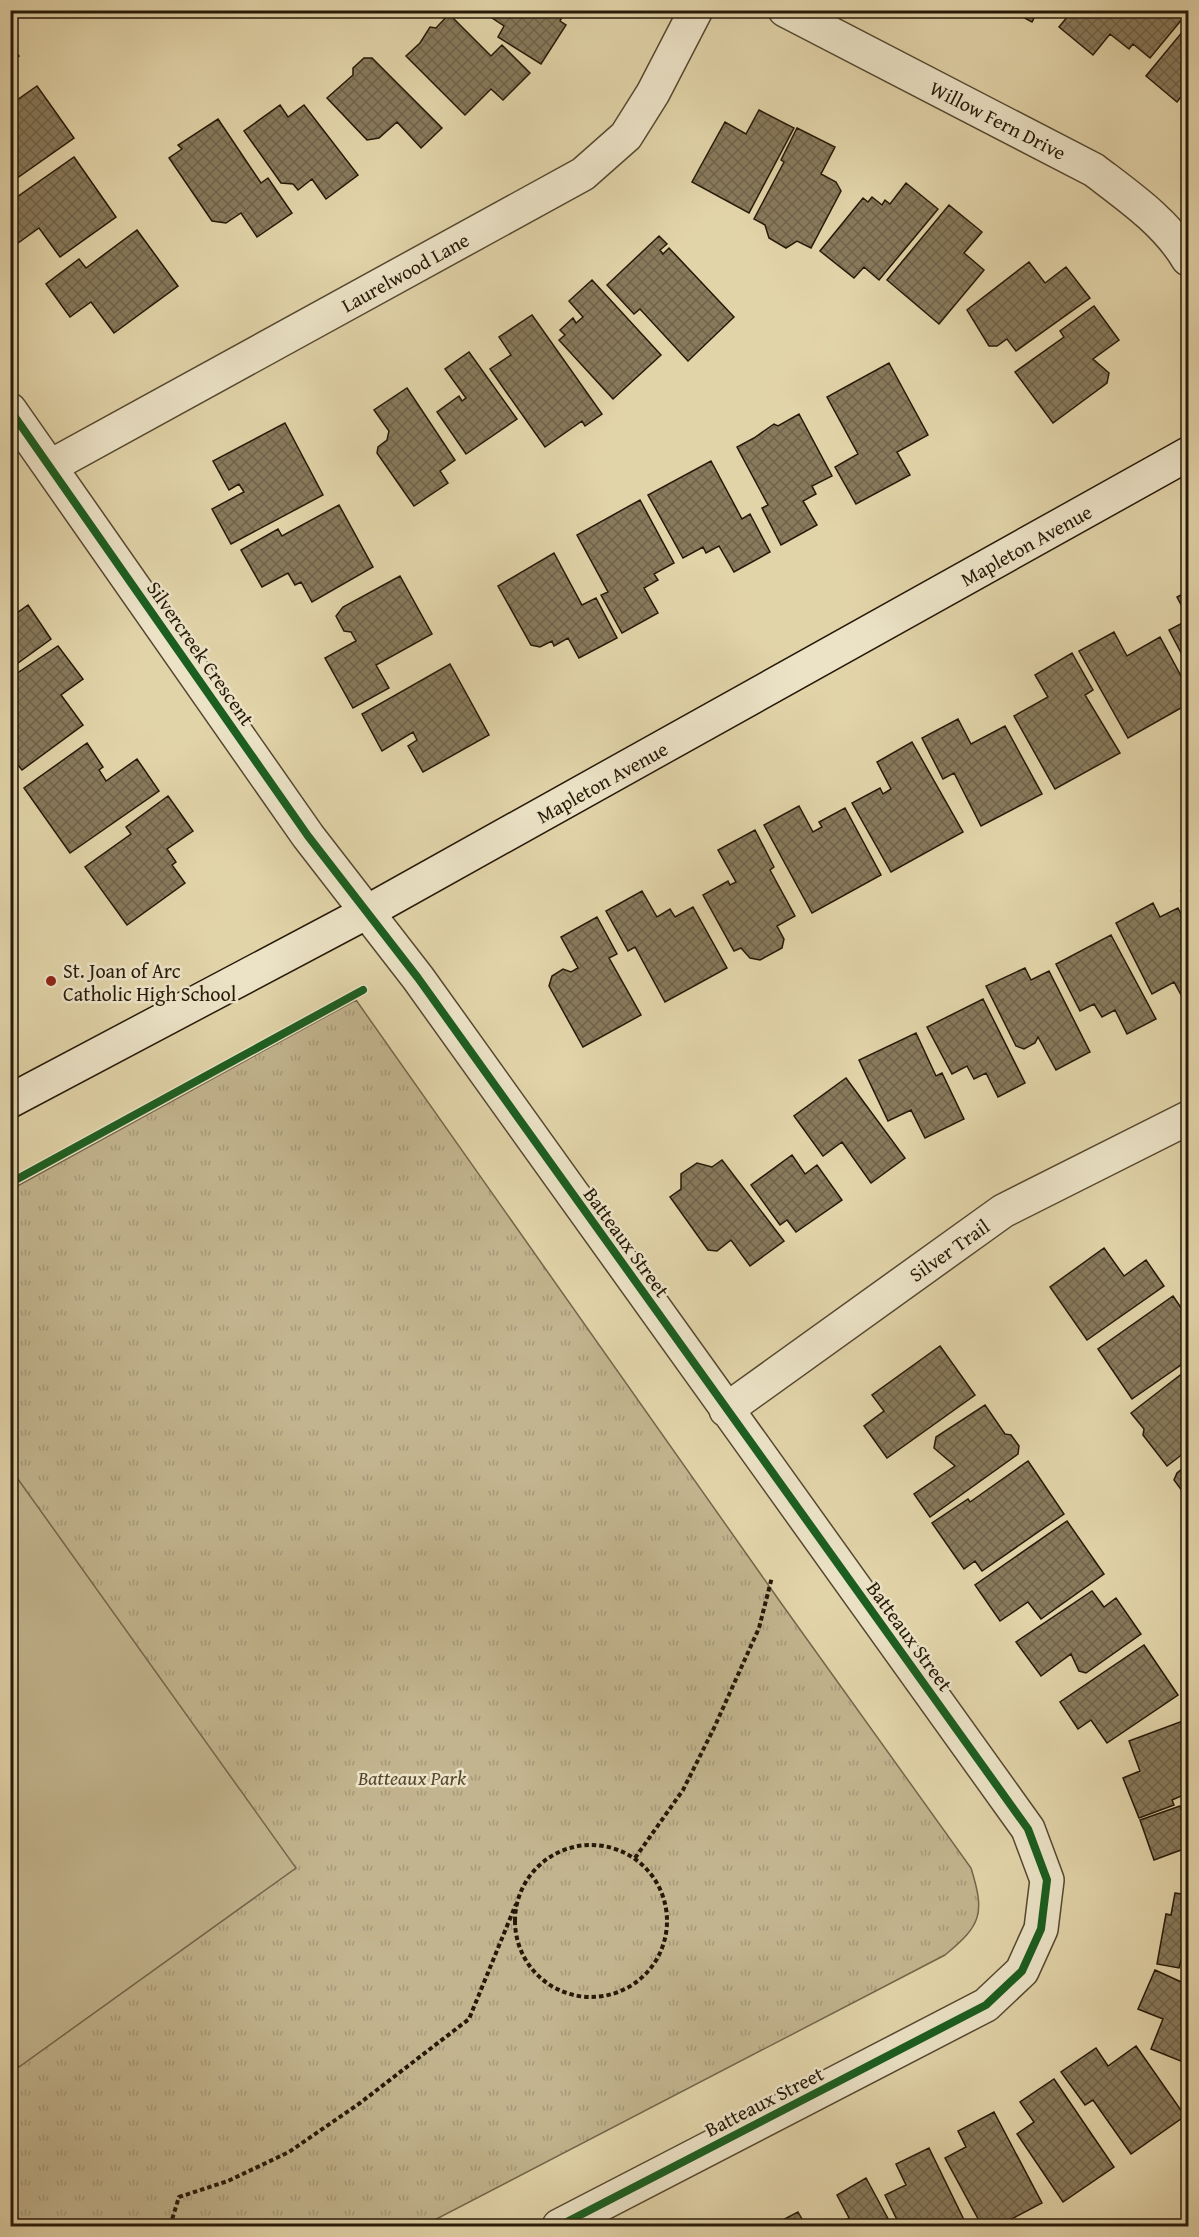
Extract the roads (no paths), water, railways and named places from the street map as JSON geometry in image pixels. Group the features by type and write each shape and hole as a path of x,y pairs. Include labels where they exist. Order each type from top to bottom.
{"street":[{"name":"Laurelwood Lane","path":"51,466 583,174 626,136 653,93 696,10"},
{"name":"Willow Fern Drive","path":"785,10 1094,170 1140,205 1181,246 1188,259"},
{"name":"Silvercreek Crescent","path":"10,410 308,836 367,912"},
{"name":"Mapleton Avenue","path":"10,1101 367,912 1188,454"},
{"name":"Batteaux Street","path":"367,912 418,978 1029,1829 1047,1880 1041,1929 1022,1971 986,2005 559,2226"},
{"name":"Silver Trail","path":"726,1410 1003,1211 1184,1128"}],"place":[{"name":"St. Joan of Arc Catholic High School","path":"51,981"}],"park label":[{"name":"Batteaux Park","path":"412,1777"}]}
